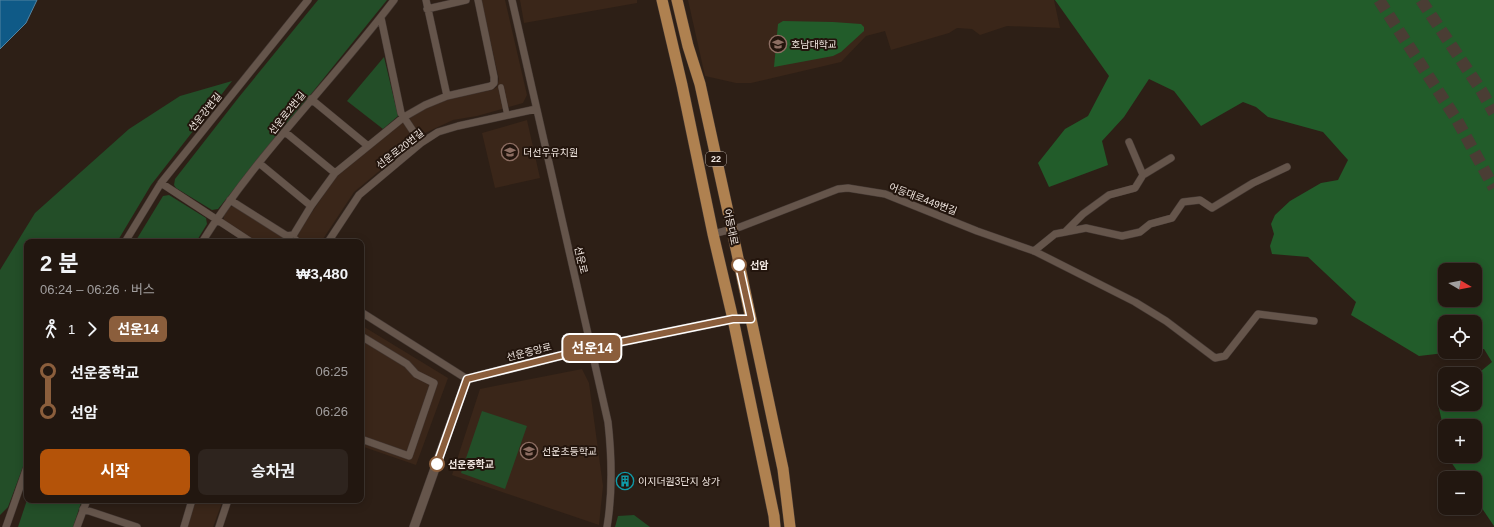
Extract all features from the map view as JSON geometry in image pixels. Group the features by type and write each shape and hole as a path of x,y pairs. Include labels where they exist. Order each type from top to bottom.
{"main road":[{"name":"어등대로","path":"662,0 733,319 775,527"},
{"name":"어등대로","path":"677,0 688,46 700,84 732,230 783,470 790,527"}],"street":[{"name":"선운강변길","path":"128,239 161,182 308,0"},
{"name":"선운로2번길","path":"204,239 230,200 259,163 394,0"},
{"path":"426,0 447,96"},
{"path":"427,8 466,0"},
{"path":"230,200 287,236 294,234 311,206 335,173 404,117 425,105 447,96 491,86 494,83 494,77 478,0"},
{"name":"선운로","path":"512,0 608,422 612,488 607,527"},
{"path":"380,18 401,113 420,143"},
{"path":"501,87 507,115"},
{"path":"311,99 368,146"},
{"name":"선운로20번길","path":"330,239 359,195 420,143 438,132 458,126 536,109"},
{"path":"285,132 335,173"},
{"path":"1129,142 1143,174"},
{"path":"1065,232 1083,214 1109,195 1135,188 1143,174 1171,158"},
{"path":"259,163 311,206"},
{"path":"1034,251 1055,234 1086,228 1122,236 1140,232 1150,224 1172,218 1183,202 1200,200 1212,208 1253,184 1287,167"},
{"path":"161,182 246,239"},
{"name":"어등대로449번길","path":"713,234 732,230 838,189 848,188 885,194 977,231 1034,251 1135,302 1166,321 1215,358 1225,356 1258,314 1314,321"},
{"path":"364,314 467,379 414,527"},
{"name":"선운중앙로","path":"467,379 591,348 733,319 751,319"},
{"path":"364,338 407,364 416,374 434,383 410,456 364,440"},
{"path":"6,527 24,476"},
{"path":"77,527 86,503"},
{"path":"184,527 191,503"},
{"path":"219,527 227,503"},
{"path":"83,509 137,527"}],"shaded area":[{"path":"481,0 505,0 527,95 523,103 477,116 453,120 425,133 354,192 323,239 293,239 336,177 394,128 429,106 452,98 492,90 497,87 499,79"},
{"path":"520,0 637,0 637,3 524,23"},
{"name":"호남대학교","path":"688,0 1054,0 1060,28 1007,26 980,35 972,29 957,28 949,33 891,50 885,31 866,36 841,62 751,83 736,83 705,76"},
{"name":"더선우유치원","path":"527,120 540,178 495,188 482,133"},
{"path":"234,206 290,239 253,239 224,221 224,215 229,207"},
{"name":"선운중학교","path":"364,327 448,378 416,465 364,447"},
{"name":"선운초등학교","path":"582,369 589,383 603,486 599,525 452,475 480,389"},
{"path":"195,503 222,503 213,527 187,527"}],"green space":[{"path":"318,0 387,0 218,209 212,210 176,188 174,185 175,179"},
{"path":"1055,0 1494,0 1494,526 1482,508 1482,471 1457,471 1452,463 1482,463 1482,419 1441,419 1440,411 1482,411 1482,370 1492,362 1484,349 1482,349 1482,315 1438,315 1438,354 1419,356 1351,315 1356,302 1308,257 1272,254 1270,246 1274,234 1271,224 1275,215 1290,201 1321,183 1338,180 1348,160 1323,132 1268,117 1256,107 1243,102 1201,126 1174,91 1149,79 1124,117 1102,141 1108,165 1049,187 1038,163 1065,129 1088,116 1109,76"},
{"path":"783,21 861,24 864,27 864,31 841,52 833,56 774,67 778,24"},
{"path":"384,57 398,116 383,129 347,101"},
{"path":"232,81 151,185 119,239 24,239 24,464 8,507 0,515 0,270 35,213 129,129 180,96"},
{"path":"169,195 206,218 207,224 198,239 137,239 163,196"},
{"path":"482,411 527,426 505,489 461,473"},
{"path":"26,503 81,503 73,527 18,527"},
{"path":"634,515 650,527 615,527 618,516"}],"water":[{"path":"0,0 37,0 26,23 0,49"}],"tunnel":[{"path":"1379,0 1457,120 1494,188"},
{"path":"1421,0 1481,90 1494,113"}],"bus line":[{"name":"선운14","path":"437,464 467,379 591,348 733,319 751,319 739,265"}],"place":[{"name":"호남대학교","path":"778,44"},
{"name":"더선우유치원","path":"510,152"},
{"name":"선암","path":"739,265"},
{"name":"선운초등학교","path":"529,451"},
{"name":"선운중학교","path":"437,464"},
{"name":"이지더원3단지 상가","path":"625,481"}]}
